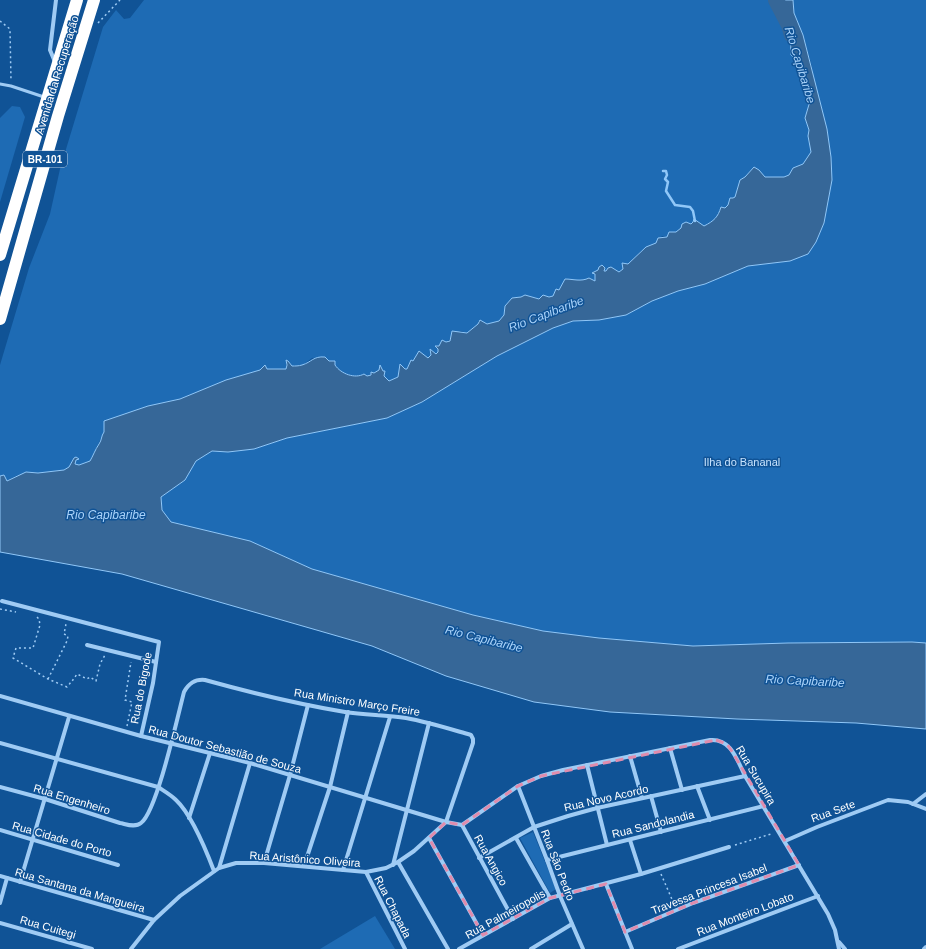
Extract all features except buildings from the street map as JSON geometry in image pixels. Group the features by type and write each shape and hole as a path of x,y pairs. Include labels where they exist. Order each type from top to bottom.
{"highway":[{"name":"Avenida da Recuperação","path":"0,255 77,0"},
{"name":"Avenida da Recuperação","path":"0,320 58,116 94,0"}],"street":[{"path":"56,0 50,50 57,67"},
{"name":"Rua do Bigode","path":"2,601 159,642 153,683 141,736"},
{"path":"87,645 156,662"},
{"name":"Rua Ministro Março Freire","path":"171,744 184,692 187,686 193,681 199,680 205,680 249,692 308,705 429,723 471,735 473,739 473,743 446,822"},
{"name":"Rua Doutor Sebastião de Souza","path":"0,696 69,717 250,763 446,822"},
{"path":"264,863 290,775 308,705"},
{"path":"304,866 330,787 348,712"},
{"path":"20,882 69,717"},
{"path":"343,870 390,717"},
{"path":"393,865 429,723"},
{"name":"Rua Sucupira","path":"518,786 541,776 587,765 710,740 722,741 727,744 733,753 745,776 818,896 828,914 839,949"},
{"path":"0,743 158,787 175,799 183,807 190,818 214,871"},
{"path":"158,787 171,744"},
{"path":"670,748 682,790"},
{"path":"190,818 210,753"},
{"path":"630,756 642,798"},
{"path":"219,868 250,763"},
{"path":"587,765 607,845"},
{"name":"Rua Novo Acordo","path":"479,858 534,827 568,816 642,798 745,776"},
{"name":"Rua Engenheiro","path":"0,786 131,826 140,824 147,815 158,787"},
{"path":"462,825 518,786"},
{"name":"Rua São Pedro","path":"518,786 560,896 583,949"},
{"path":"698,786 710,820"},
{"path":"913,804 926,794"},
{"path":"651,796 661,832"},
{"name":"Rua Sete","path":"785,841 888,800 902,801 913,804"},
{"path":"913,804 926,809"},
{"name":"Rua Sandolandia","path":"547,860 764,806"},
{"name":"Rua Angico","path":"446,822 462,825 513,919"},
{"name":"Rua Aristônico Oliveira","path":"131,949 154,920 180,896 219,868 236,863 264,863 366,872 386,868 414,851 446,822"},
{"name":"Rua Cidade do Porto","path":"0,830 118,865"},
{"path":"429,838 483,935"},
{"name":"Rua São Pedro","path":"516,838 550,898"},
{"path":"630,840 641,874"},
{"name":"Rua Palmeiropolis","path":"459,949 550,898 659,869 729,847"},
{"path":"398,862 448,949"},
{"name":"Travessa Princesa Isabel","path":"625,932 677,910 799,865"},
{"name":"Rua Chapada","path":"366,872 405,949"},
{"name":"Rua Santana da Mangueira","path":"0,876 154,920"},
{"path":"0,903 7,878"},
{"path":"606,884 632,949"},
{"name":"Rua Monteiro Lobato","path":"678,949 818,896"},
{"name":"Rua Cuitegi","path":"0,923 92,949"},
{"path":"531,949 572,924"},
{"name":"Rua Sucupira","path":"838,942 846,949"}],"lane":[{"path":"0,84 48,98"}],"path":[{"path":"97,24 120,0"},
{"path":"0,21 10,29 11,86"},
{"path":"0,609 20,613"},
{"path":"34,616 39,619 40,625 33,648 16,648 13,658 48,679 67,687 71,681 74,680 77,674 87,679 90,677 96,681 100,664 107,651"},
{"path":"48,679 67,641 68,636 64,634 66,624"},
{"path":"126,732 132,702 125,700 132,659"},
{"path":"729,847 779,831"},
{"path":"659,869 677,910"}],"highlighted area":[{"path":"716,740 727,744 733,753 799,865 693,903 625,932 606,884 550,898 483,935 429,838 446,822 462,825 518,786 541,776"}],"green space":[{"path":"144,0 775,0 785,12 783,18 779,19 786,27 790,35 791,55 799,62 804,77 804,88 809,95 810,101 805,118 809,130 808,136 811,152 803,164 793,168 789,175 784,177 765,177 752,169 741,180 735,197 730,200 725,208 721,207 717,216 713,220 704,226 693,222 667,237 662,236 656,243 641,251 628,264 625,264 623,269 619,272 611,267 606,271 604,270 605,268 593,273 595,274 595,281 569,279 564,282 559,290 556,290 553,296 549,297 536,298 525,295 512,298 505,306 504,315 499,321 487,324 478,321 478,324 467,333 461,331 456,333 447,342 436,347 438,352 435,354 431,352 431,356 428,358 419,352 413,361 411,360 407,369 400,365 398,377 389,381 379,367 379,370 367,376 357,377 341,372 325,357 312,358 303,365 292,366 288,361 286,361 286,369 267,369 265,366 260,370 226,380 180,399 148,406 104,421 104,432 90,461 79,465 74,464 76,460 74,458 69,467 64,470 38,473 31,472 16,476 6,481 4,475 0,476 0,365 29,268 50,214 60,169 103,27 116,10 124,19 130,18"},
{"name":"Ilha do Bananal","path":"793,0 926,0 926,643 788,643 693,646 599,638 543,631 473,615 312,569 250,541 171,522 162,510 161,497 185,480 196,461 212,451 228,452 254,449 287,438 387,418 422,402 497,356 553,328 573,321 599,320 626,315 652,301 678,291 705,284 748,266 790,261 816,242 825,221 812,67 803,35 794,13"},
{"path":"12,106 20,107 25,117 0,202 0,118"},
{"path":"533,832 556,889 550,893 520,838"},
{"path":"375,916 395,949 320,949"}],"water":[{"name":"Rio Capibaribe","path":"775,0 793,0 794,13 803,35 827,129 831,157 832,180 824,223 816,242 808,254 790,261 748,266 705,284 678,291 652,301 626,315 599,320 573,321 553,328 497,356 422,402 387,418 287,438 254,449 228,452 212,451 196,461 185,480 161,497 162,510 171,522 250,541 312,569 473,615 543,631 599,638 693,646 788,643 926,643 926,729 856,723 737,719 610,712 534,702 446,676 372,646 122,574 0,552 0,476 4,475 7,481 26,472 38,473 64,470 69,467 76,457 79,459 76,460 75,464 79,465 90,461 104,432 104,421 148,406 180,399 226,380 260,370 265,365 267,369 286,369 286,360 292,366 297,366 305,364 318,357 325,357 329,361 335,361 335,365 341,371 352,376 364,374 367,376 371,375 371,372 374,373 379,370 380,365 383,371 385,371 384,376 389,381 398,377 400,364 407,369 411,360 413,361 419,351 428,358 431,355 430,349 436,354 438,349 435,346 439,346 442,340 446,342 450,341 452,331 467,333 478,324 480,320 487,324 499,321 504,315 505,306 512,298 525,295 539,299 543,295 549,297 553,296 556,289 559,290 565,279 580,280 589,278 595,281 595,274 592,273 598,270 602,265 605,268 604,271 611,267 619,272 623,269 622,263 628,264 646,247 656,243 658,238 667,237 669,232 676,232 681,228 682,224 686,222 691,224 694,219 704,226 717,216 721,207 725,208 728,205 730,198 735,197 740,180 745,177 754,167 765,177 784,177 789,175 793,168 803,164 811,152 808,136 809,130 805,118 810,101 809,95 804,88 804,77 799,62 791,55 788,28 778,19 783,18 785,12 784,9 777,7 779,3"}],"waterway":[{"name":"Rio Capibaribe","path":"776,0 789,25 792,35"},
{"path":"663,171 666,171 667,175 665,179 668,182 666,191 675,205 690,207 693,211 695,221"}]}
